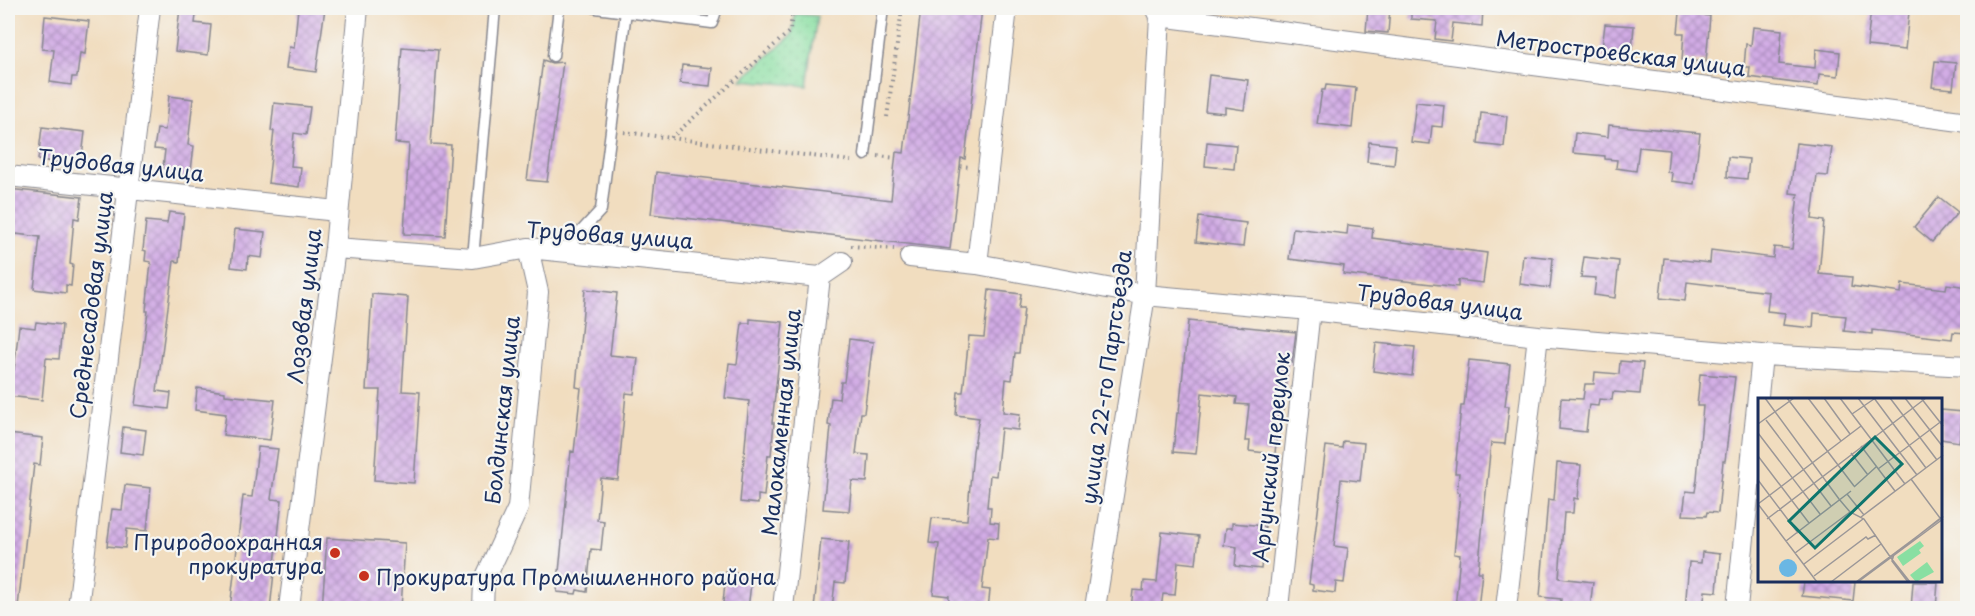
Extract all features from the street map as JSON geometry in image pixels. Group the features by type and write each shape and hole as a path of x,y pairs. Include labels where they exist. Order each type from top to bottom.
{"street":[{"name":"Среднесадовая улица","path":"78,609 150,8"},
{"name":"Лозовая улица","path":"289,609 335,248 358,8"},
{"path":"977,264 1007,8"},
{"name":"Метростроевская улица","path":"1158,12 1968,122"},
{"name":"улица 22-го Партсъезда","path":"1095,609 1145,295 1158,12"},
{"name":"Трудовая улица","path":"8,177 338,210"},
{"name":"Трудовая улица","path":"335,248 473,258 528,248 820,277"},
{"name":"Болдинская улица","path":"483,609 484,581 518,508 538,292 528,248"},
{"name":"Трудовая улица","path":"910,257 977,264 1145,295 1310,310 1538,336 1762,355 1968,366"},
{"path":"820,277 842,262"},
{"name":"Малокаменная улица","path":"783,609 820,277"},
{"name":"Аргунский переулок","path":"1278,609 1310,310"},
{"path":"1506,609 1538,336"},
{"path":"1737,609 1762,355"}],"lane":[{"path":"473,258 495,8"},
{"path":"553,56 560,8"},
{"path":"596,8 712,23 717,8"},
{"path":"861,158 883,8"},
{"path":"563,251 601,210 626,11"}],"path":[{"path":"670,139 790,31 792,8"},
{"path":"886,122 902,8"},
{"path":"611,131 861,158"},
{"path":"880,165 883,145"}],"green space":[{"path":"795,14 817,16 807,86 741,80 792,35"}],"building":[{"path":"180,8 197,8 195,23 211,25 208,55 175,51"},
{"path":"298,8 325,8 316,72 286,68 289,47 294,48"},
{"path":"921,8 982,8 965,159 961,158 950,249 651,214 656,172 891,200 896,152 904,153"},
{"path":"1368,8 1390,8 1388,33 1366,31"},
{"path":"1411,8 1483,8 1482,26 1453,23 1451,41 1435,39 1437,21 1411,19"},
{"path":"1871,8 1909,12 1905,50 1867,46"},
{"path":"1680,13 1710,16 1706,62 1682,60 1684,33 1678,33"},
{"path":"45,16 89,21 85,54 80,53 77,77 72,77 71,85 50,82 54,50 42,49"},
{"path":"1605,24 1634,26 1632,50 1624,49 1623,59 1601,57"},
{"path":"1753,27 1782,30 1779,64 1815,68 1816,49 1840,52 1838,76 1819,74 1818,86 1749,77 1750,67 1744,67 1746,44 1751,45"},
{"path":"402,47 438,50 431,144 451,145 445,236 404,234 409,144 395,143"},
{"path":"543,60 552,63 563,62 547,182 527,180"},
{"path":"1935,61 1956,63 1953,89 1932,87"},
{"path":"682,65 712,68 710,86 680,83"},
{"path":"1209,75 1248,80 1244,110 1225,107 1225,113 1205,111"},
{"path":"1326,85 1356,88 1352,128 1317,124 1322,90 1325,90"},
{"path":"169,96 193,99 188,145 194,146 190,179 162,176 165,150 154,149 157,129 165,130"},
{"path":"1416,102 1444,105 1442,127 1432,126 1430,144 1411,142"},
{"path":"274,103 310,107 306,135 294,133 291,166 301,167 299,187 268,183 274,131 271,131"},
{"path":"1481,113 1507,116 1504,147 1478,144"},
{"path":"1609,125 1700,133 1694,184 1671,181 1672,173 1667,172 1669,150 1639,147 1636,171 1616,168 1617,160 1605,159 1605,156 1573,153 1575,133 1608,137"},
{"path":"42,127 85,132 81,165 38,160"},
{"path":"1207,142 1236,145 1234,169 1205,166"},
{"path":"1369,142 1396,145 1394,165 1367,162"},
{"path":"1796,143 1832,147 1828,176 1817,175 1812,219 1824,221 1819,274 1852,277 1851,286 1901,293 1902,284 1946,289 1947,284 1968,287 1968,333 1953,332 1952,339 1872,330 1872,334 1844,331 1846,316 1814,313 1813,328 1783,325 1785,313 1767,311 1769,292 1687,282 1685,301 1660,298 1664,258 1710,263 1711,250 1773,258 1774,247 1792,249 1798,194 1790,193"},
{"path":"1728,157 1749,159 1747,179 1727,177"},
{"path":"8,189 82,197 79,219 74,218 70,264 73,265 71,286 66,285 66,293 34,289 40,237 8,233"},
{"path":"1939,197 1958,212 1932,242 1914,227"},
{"path":"169,212 184,214 179,262 174,261 157,391 171,393 169,409 135,405 148,311 146,311 151,262 145,261 146,251 143,250 146,221 167,223"},
{"path":"1199,217 1246,223 1243,247 1196,242"},
{"path":"1348,225 1373,228 1372,238 1487,253 1483,283 1458,280 1458,287 1343,274 1344,266 1289,259 1293,228 1347,234"},
{"path":"235,229 265,232 262,258 248,256 247,269 231,267"},
{"path":"1523,255 1553,258 1550,288 1520,284"},
{"path":"1584,257 1619,261 1615,298 1594,295 1596,278 1581,277"},
{"path":"585,289 617,293 610,355 638,358 634,394 626,393 618,480 601,478 597,520 604,521 601,550 591,549 587,592 577,590 576,594 557,592 571,451 574,452 581,388 576,387"},
{"path":"989,290 1021,294 1019,308 1024,308 1019,353 1015,353 1012,380 1006,379 1003,412 1020,414 1018,430 1001,428 996,476 990,475 987,507 991,507 990,522 999,523 998,538 988,537 982,589 990,590 988,609 948,609 949,596 933,594 939,544 929,543 932,518 967,520 973,451 979,418 956,415 958,392 963,392 969,336 984,337"},
{"path":"372,294 408,297 402,391 420,392 414,483 374,480 380,390 366,390"},
{"path":"750,319 783,322 772,423 774,423 771,455 768,455 764,496 758,495 758,504 740,502 749,401 725,398 729,363 737,364 742,323 750,323"},
{"path":"1188,321 1296,332 1292,363 1288,362 1283,410 1279,409 1275,454 1249,451 1250,441 1245,441 1249,405 1236,404 1237,397 1202,393 1196,454 1173,452"},
{"path":"36,322 62,325 59,359 46,358 42,400 8,396 9,370 14,370 19,326 35,328"},
{"path":"849,339 873,342 856,454 869,455 867,482 852,481 849,511 823,509 831,426 828,425 831,398 839,399 841,382 844,382"},
{"path":"1376,343 1415,347 1412,376 1373,371"},
{"path":"1469,360 1510,364 1505,406 1509,406 1505,444 1491,443 1478,572 1482,572 1478,609 1455,609 1460,555 1454,554 1460,493 1457,492 1459,473 1455,473 1461,406 1464,406"},
{"path":"1620,361 1643,363 1640,394 1613,392 1612,400 1599,399 1598,406 1589,405 1586,432 1559,429 1561,398 1583,399 1585,384 1594,384 1595,372 1619,374"},
{"path":"1700,374 1735,377 1718,513 1707,512 1706,516 1683,515 1686,491 1695,492 1697,479 1703,406 1697,406"},
{"path":"197,388 225,392 225,395 275,400 270,440 223,435 226,414 195,410"},
{"path":"1942,410 1963,412 1959,442 1942,439"},
{"path":"123,427 146,430 143,455 120,452"},
{"path":"8,434 43,438 40,465 34,464 18,607 8,606"},
{"path":"1343,441 1364,443 1360,481 1341,479 1334,546 1348,548 1344,583 1336,582 1335,593 1313,590 1313,585 1309,584 1326,446 1342,448"},
{"path":"258,447 278,449 271,499 282,500 270,609 230,609 243,496 252,497"},
{"path":"1557,463 1581,465 1578,499 1574,498 1573,513 1564,513 1559,578 1593,582 1590,609 1560,609 1561,599 1540,597 1548,499 1554,500"},
{"path":"125,485 151,488 147,531 127,529 125,548 107,546 112,509 122,510"},
{"path":"1232,523 1265,526 1261,569 1235,566 1237,547 1224,545 1226,528 1232,528"},
{"path":"1162,532 1199,536 1196,564 1178,562 1175,595 1163,594 1161,609 1131,609 1133,590 1143,591 1144,581 1157,582"},
{"name":"Прокуратура Промышленного района","path":"327,538 405,543 401,609 322,609"},
{"path":"821,539 849,542 845,583 835,582 832,609 814,609"},
{"path":"1702,552 1720,554 1717,592 1705,591 1703,609 1685,609 1689,562 1701,563"},
{"path":"726,572 752,575 748,609 726,609 726,603 723,603"},
{"path":"1804,583 1855,583 1853,601 1802,596"},
{"path":"1913,583 1938,583 1936,609 1911,609"}],"place":[{"name":"Природоохранная прокуратура","path":"335,553"},
{"name":"Прокуратура Промышленного района","path":"364,576"}]}
